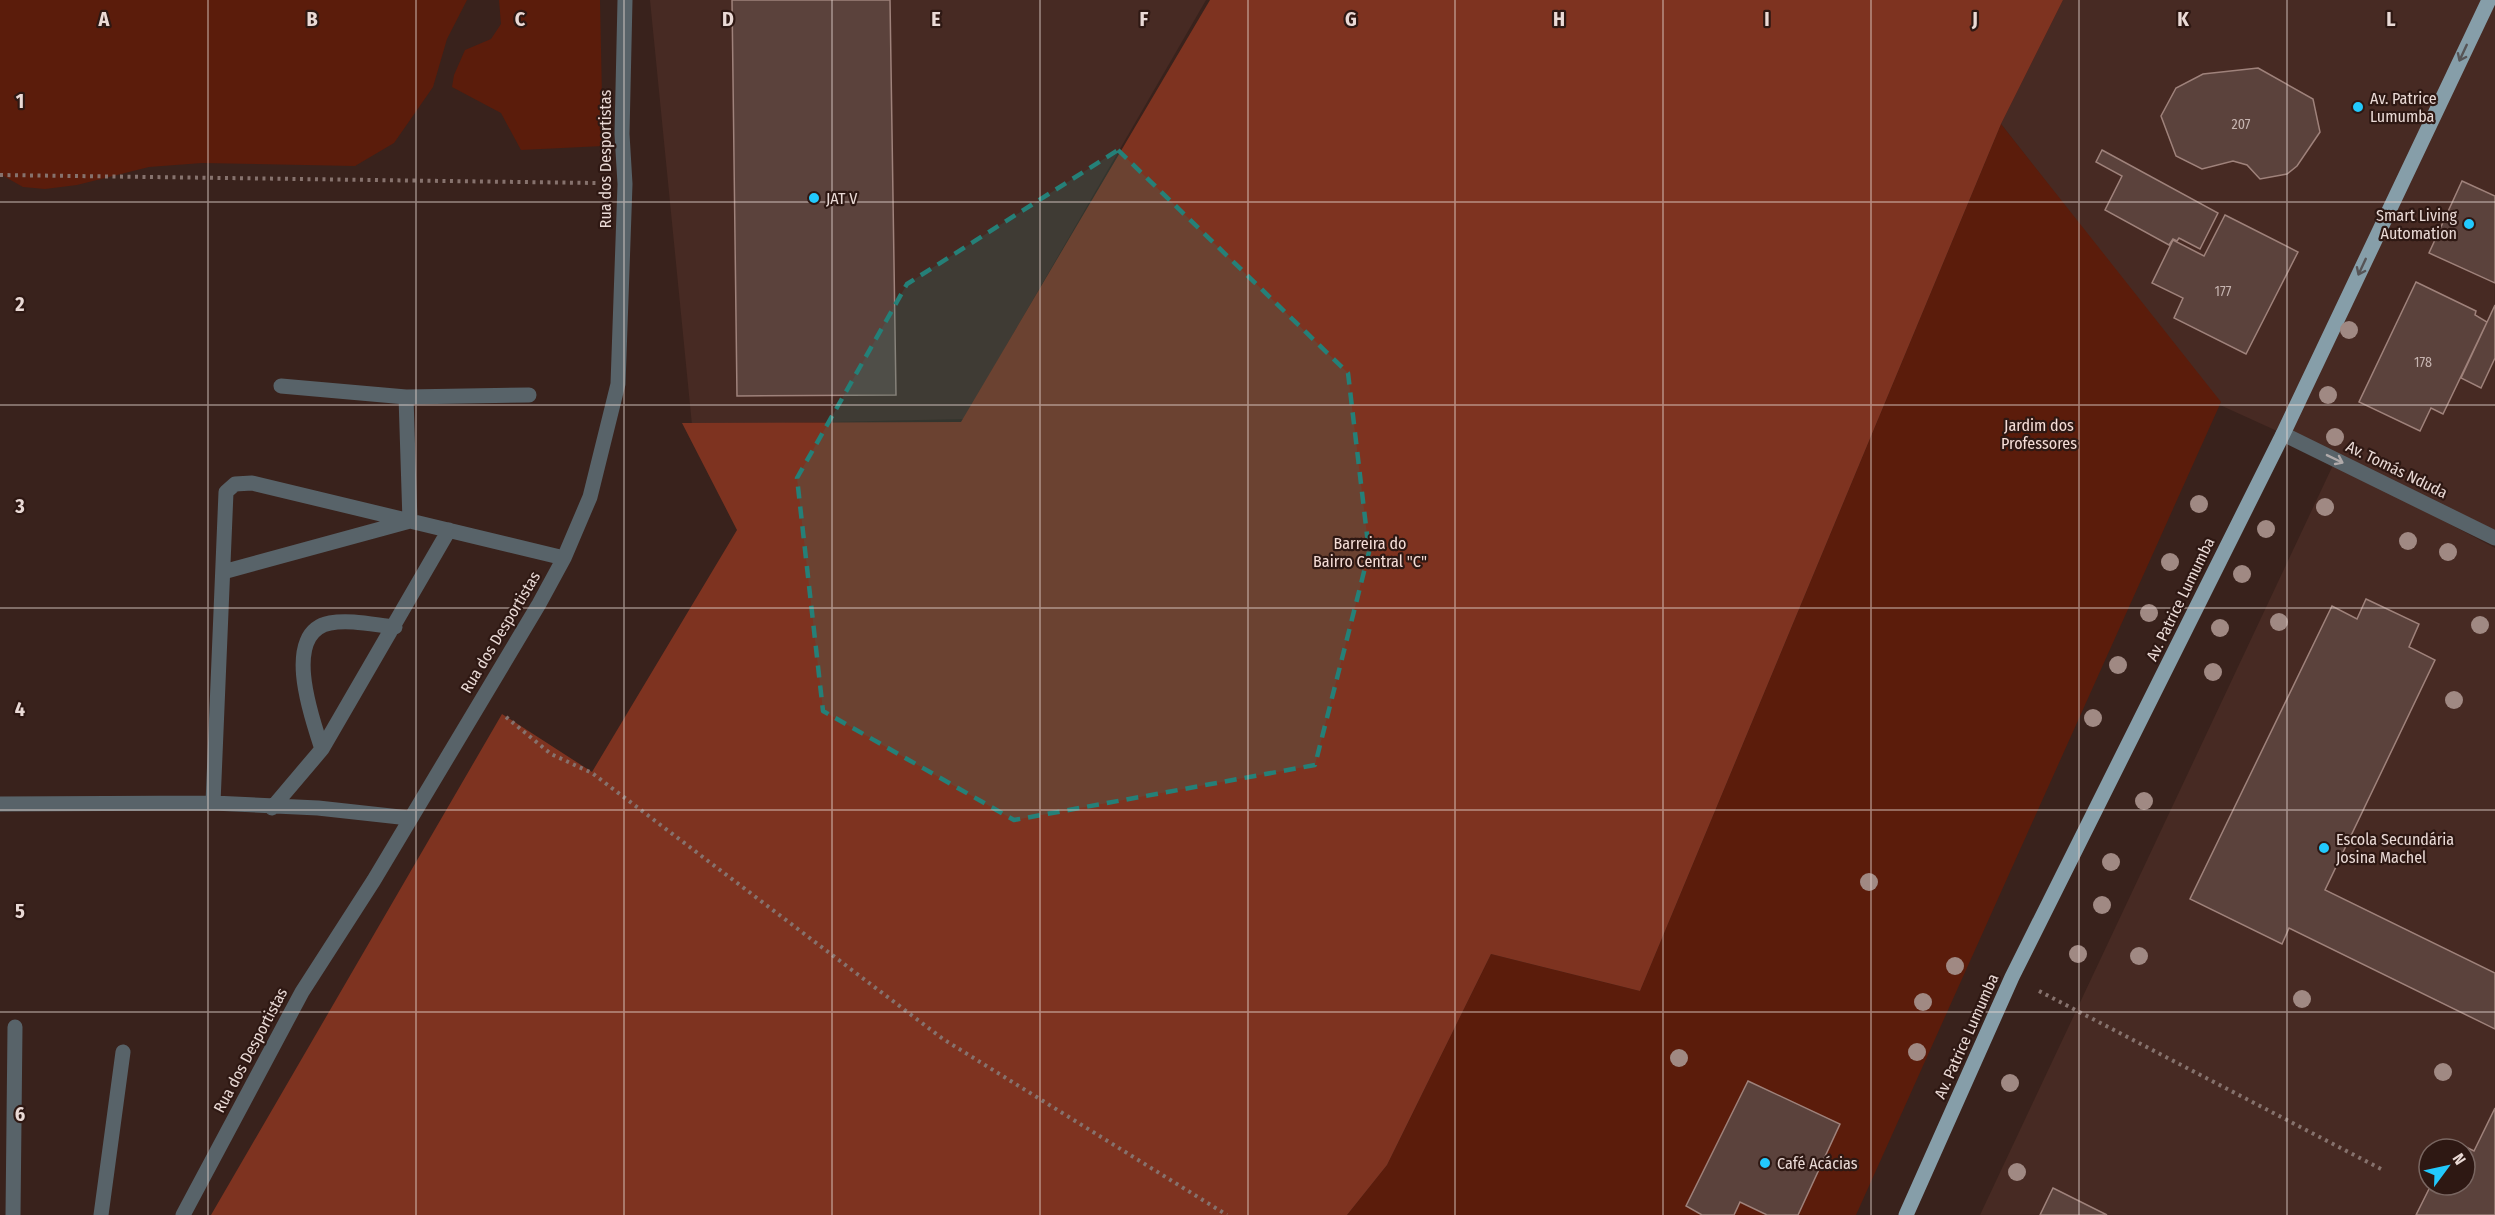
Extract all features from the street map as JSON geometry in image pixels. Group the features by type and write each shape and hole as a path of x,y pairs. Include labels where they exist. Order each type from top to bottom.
{"main road":[{"name":"Av. Patrice Lumumba","path":"1906,1215 2012,977 2283,434 2488,0"}],"street":[{"name":"Rua dos Desportistas","path":"183,1215 302,992 374,880 539,604 564,558 590,497 618,384 625,184 622,134 625,0"},
{"path":"281,386 406,397 529,394"},
{"path":"406,397 410,521"},
{"name":"Av. Tomás Nduda","path":"2283,434 2495,537"},
{"path":"213,803 226,492 236,484 252,483 564,558"},
{"path":"223,572 410,521"},
{"path":"272,808 322,750 395,627 448,531"},
{"path":"322,750 303,688 307,637 314,631 334,622 395,627"},
{"path":"0,804 213,803 272,808 318,808 409,818"},
{"path":"13,1215 15,1027"},
{"path":"101,1215 123,1052"}],"path":[{"path":"0,175 625,184"},
{"path":"482,697 551,754 592,773 943,1039 1227,1215"},
{"path":"2012,977 2383,1170"}],"highlighted area":[{"path":"1118,150 1348,373 1369,552 1315,765 1014,820 823,711 797,478 907,284"}],"shaded area":[{"path":"650,0 1206,0 964,419 692,425"},
{"path":"2063,0 2495,0 2495,530 2220,405 2001,124"},
{"name":"Escola Secundária Josina Machel","path":"2334,463 2495,548 2495,1215 1980,1215"}],"green space":[{"path":"0,0 467,0 447,39 433,87 394,143 355,166 202,163 149,167 77,185 45,189 23,187 0,174"},
{"path":"499,0 600,0 603,146 521,150 501,113 452,87 454,75 465,50 491,39 501,24"},
{"name":"Barreira do Bairro Central \"C\"","path":"1210,0 2063,0 2001,124 1640,991 1491,954 1387,1165 1347,1215 211,1215 502,714 592,772 737,530 682,423 961,422"},
{"name":"Jardim dos Professores","path":"2001,124 2221,402 1856,1215 1347,1215 1387,1165 1491,954 1640,991"}],"building":[{"name":"JAT V","path":"732,0 890,0 896,395 737,396"},
{"path":"2258,68 2313,99 2320,132 2297,166 2287,174 2260,179 2247,165 2233,161 2202,169 2176,156 2161,116 2176,88 2203,74"},
{"path":"2102,150 2218,213 2200,249 2179,238 2177,241 2173,239 2169,245 2105,210 2122,176 2096,162"},
{"name":"Smart Living Automation","path":"2462,181 2495,196 2495,283 2429,253"},
{"path":"2225,215 2298,252 2246,354 2174,318 2183,298 2152,283 2173,240 2204,256"},
{"path":"2416,282 2476,311 2475,315 2487,322 2443,414 2431,408 2420,431 2359,402"},
{"path":"2495,305 2495,358 2481,388 2461,378"},
{"name":"Escola Secundária Josina Machel","path":"2366,599 2419,624 2409,647 2435,660 2325,890 2495,973 2495,1029 2289,928 2282,944 2190,899 2332,606 2357,619"},
{"name":"Café Acácias","path":"1748,1081 1840,1124 1798,1215 1767,1215 1740,1202 1734,1215 1702,1215 1686,1206"},
{"path":"2495,1108 2495,1215 2416,1215 2425,1197 2477,1197 2477,1145"},
{"path":"2053,1188 2107,1215 2040,1215"}],"place":[{"name":"Av. Patrice Lumumba","path":"2358,107"},
{"name":"JAT V","path":"814,198"},
{"name":"Smart Living Automation","path":"2469,224"},
{"name":"Escola Secundária Josina Machel","path":"2324,848"},
{"name":"Café Acácias","path":"1765,1163"}]}
